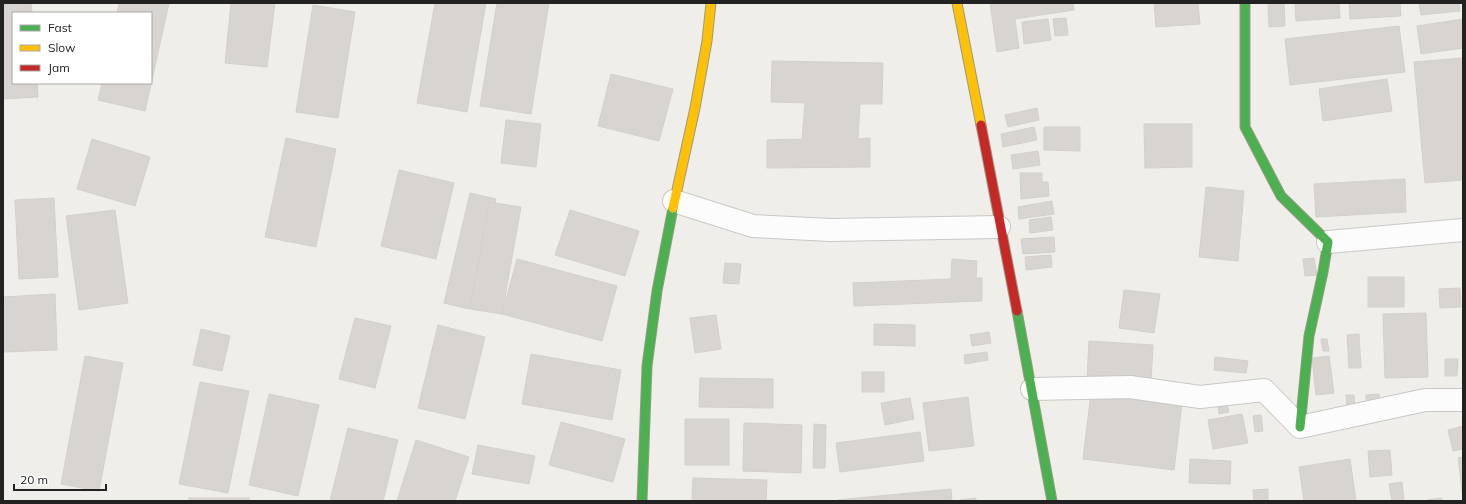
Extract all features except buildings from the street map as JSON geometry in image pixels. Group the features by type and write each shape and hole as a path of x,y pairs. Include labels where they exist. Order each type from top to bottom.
{"street":[{"path":"642,501 647,366 656,291 695,108 707,41 711,3"},
{"path":"957,3 999,227 1032,389 1052,501"},
{"path":"1244,3 1245,127 1281,196 1328,242 1463,230"},
{"path":"674,201 752,226 830,230 999,227"},
{"path":"1300,427 1309,336 1328,242"},
{"path":"1032,389 1130,387 1200,396 1264,390 1300,427"},
{"path":"1300,427 1425,400 1463,400"}],"traffic: fast":[{"path":"1245,3 1245,127 1281,196 1328,242 1309,336 1300,427"},
{"path":"642,501 647,366 657,291 673,208"},
{"path":"1017,311 1052,501"}],"traffic: slow":[{"path":"673,208 695,108 707,41 711,3"},
{"path":"957,3 981,125"}],"traffic: jam":[{"path":"981,125 1017,311"}]}
